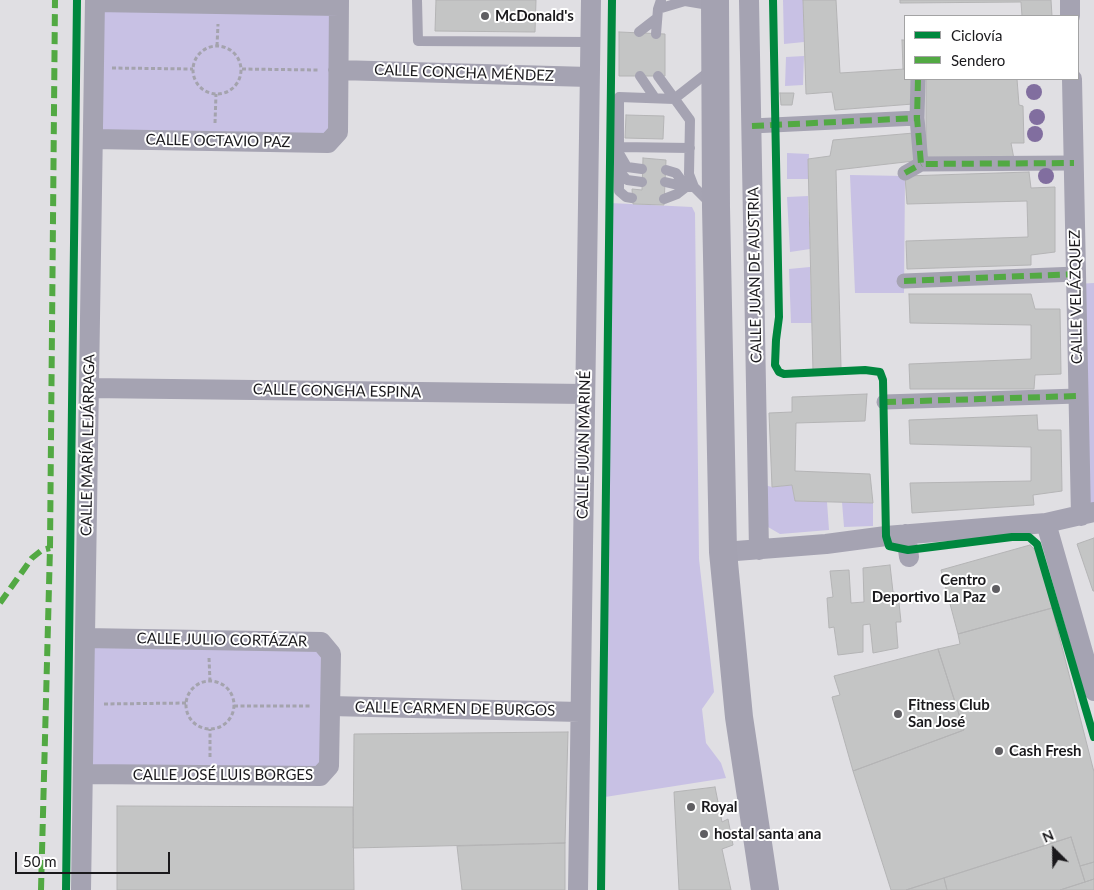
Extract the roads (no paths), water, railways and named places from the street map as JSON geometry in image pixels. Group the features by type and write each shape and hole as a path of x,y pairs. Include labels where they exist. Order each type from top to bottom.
{"main road":[{"path":"715,5 716,207 723,552 739,717 766,886"}],"street":[{"name":"CALLE JUAN MARINÉ","path":"578,890 591,0"},
{"name":"CALLE JUAN DE AUSTRIA","path":"749,0 759,550"},
{"path":"1070,0 1070,15"},
{"path":"95,1 339,3 338,70"},
{"name":"CALLE MARÍA LEJÁRRAGA","path":"81,890 95,1"},
{"name":"CALLE CONCHA MÉNDEZ","path":"338,70 590,77"},
{"name":"CALLE OCTAVIO PAZ","path":"93,139 328,143 338,132 338,70"},
{"path":"918,80 917,118 920,164"},
{"name":"CALLE VELÁZQUEZ","path":"1072,80 1078,396 1087,514"},
{"path":"752,126 917,118"},
{"path":"905,173 920,164 1074,163"},
{"path":"904,281 1076,274"},
{"name":"CALLE CONCHA ESPINA","path":"89,388 585,394"},
{"path":"884,402 1078,396"},
{"path":"723,552 759,550 796,555 906,534 1046,523 1087,514"},
{"path":"1046,523 1094,691"},
{"path":"906,534 909,557"},
{"name":"CALLE JULIO CORTÁZAR","path":"85,638 321,642 331,654 330,706"},
{"name":"CALLE CARMEN DE BURGOS","path":"330,706 580,712"},
{"name":"CALLE JOSÉ LUIS BORGES","path":"82,774 320,776 329,766 330,706"}],"lane":[{"path":"417,0 418,41 590,42"},
{"path":"639,32 659,9 685,1 715,5"},
{"path":"656,34 659,9"},
{"path":"632,198 626,197 618,191 619,97 674,98 716,66"},
{"path":"640,76 654,98"},
{"path":"658,76 690,120 690,187"},
{"path":"619,151 690,148"},
{"path":"619,151 627,167 642,169"},
{"path":"666,170 676,173 690,187 716,207"},
{"path":"619,171 627,180 642,182"},
{"path":"665,182 690,187"},
{"path":"664,198 690,187"}],"place":[{"name":"McDonald's","path":"485,16"},
{"name":"Centro Deportivo La Paz","path":"996,589"},
{"name":"Fitness Club San José","path":"898,714"},
{"name":"Cash Fresh","path":"999,751"},
{"name":"Royal","path":"691,807"},
{"name":"hostal santa ana","path":"704,834"}]}
